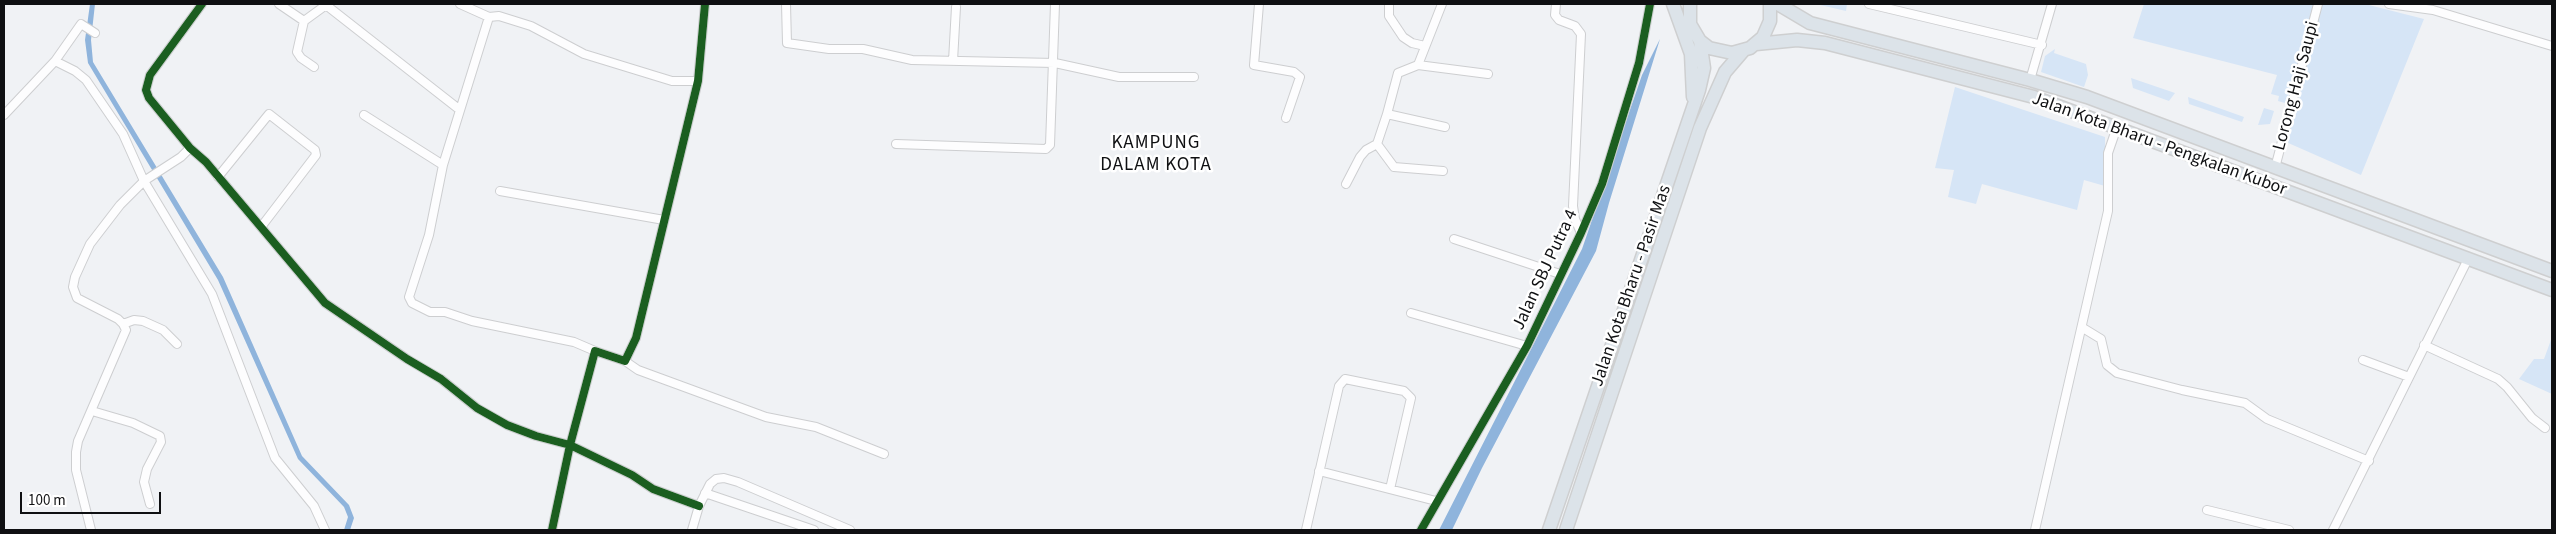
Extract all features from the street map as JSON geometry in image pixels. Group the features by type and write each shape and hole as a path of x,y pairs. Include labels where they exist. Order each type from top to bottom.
{"highway":[{"path":"1673,4 1691,54 1694,104"},
{"name":"Jalan Kota Bharu - Pasir Mas","path":"1550,530 1703,77 1704,57 1700,41 1690,24 1690,4"},
{"path":"1700,41 1720,52 1743,51 1756,44 1767,30 1771,13 1770,4"},
{"name":"Jalan Kota Bharu - Pengkalan Kubor","path":"1778,4 1795,16 1810,23 2030,80 2087,97 2552,271"},
{"name":"Jalan Kota Bharu - Pengkalan Kubor","path":"1756,44 1797,40 1824,43 2034,97 2552,290"},
{"name":"Jalan Kota Bharu - Pasir Mas","path":"1566,530 1700,128 1725,72 1743,51"}],"street":[{"path":"202,4 150,75 146,90 148,98 190,148 206,162 325,303 334,311 441,379 477,408 528,433 570,445 632,475 653,489 699,506"},
{"path":"280,4 304,21"},
{"path":"460,4 489,17 499,16 531,26 584,54 663,78 686,82 698,81"},
{"path":"625,361 636,338 698,81 705,4"},
{"path":"786,4 787,43 829,49 863,49 912,60 1055,63 1119,76 1194,77"},
{"path":"896,144 1046,149 1050,145 1055,63 1055,4"},
{"path":"1259,4 1254,65 1294,72 1300,77 1286,118"},
{"path":"1389,4 1390,16 1403,37 1412,43 1426,46"},
{"path":"1418,65 1442,4"},
{"path":"1556,4 1555,14 1559,20 1575,26 1581,34 1573,206 1575,219 1581,233"},
{"name":"Jalan SBJ Putra 4","path":"1421,530 1436,500 1527,346 1581,233 1602,184 1636,73 1650,4"},
{"path":"1869,4 2042,45"},
{"path":"2030,80 2042,45 2052,4"},
{"name":"Lorong Haji Saupi","path":"2276,168 2318,4"},
{"path":"2389,4 2433,10 2552,46"},
{"path":"314,67 297,52 304,21 327,5 460,110"},
{"path":"953,61 956,7"},
{"path":"489,17 443,165 429,235 410,289 409,298 412,303 430,312 445,312 472,321 574,342 625,361 638,370 766,417 816,428 884,454"},
{"path":"4,115 56,61 81,24 91,30"},
{"path":"56,61 75,71 96,93 122,134 146,180 212,294 275,458 314,506 325,530"},
{"path":"1346,184 1360,157 1366,150 1377,144 1398,73 1418,65 1488,74"},
{"path":"218,177 269,114 315,150 316,155 261,227"},
{"path":"1387,114 1445,127"},
{"path":"364,115 443,165"},
{"path":"2034,530 2083,328 2108,211 2108,153 2117,127"},
{"path":"1377,144 1394,167 1443,171"},
{"path":"90,530 76,465 78,441 126,330 124,324 77,298 73,287 81,259 120,205 146,180 171,164 190,148"},
{"path":"500,191 664,220"},
{"path":"1454,239 1560,274"},
{"path":"2333,530 2468,259"},
{"path":"1411,313 1527,346"},
{"path":"124,324 134,320 143,321 163,330 177,344"},
{"path":"2083,328 2101,339 2107,365 2117,373 2182,390 2245,403 2267,419 2369,461"},
{"path":"2424,345 2498,379 2507,387 2532,418 2545,428"},
{"path":"552,530 570,445 595,351"},
{"path":"2363,360 2409,378"},
{"path":"1306,530 1341,382 1350,379 1404,391 1408,394 1411,403 1390,489"},
{"path":"92,411 133,423 160,436 161,442 147,469 144,482 150,504"},
{"path":"1319,471 1436,500"},
{"path":"692,530 705,493 716,479 724,478 738,482 850,530"},
{"path":"705,493 814,530"},
{"path":"2207,510 2289,530"}],"shaded area":[{"path":"1816,4 1847,4 1846,11"},
{"path":"2144,4 2318,4 2292,105 2278,101 2279,96 2271,94 2277,75 2133,38"},
{"path":"2322,4 2365,4 2424,19 2361,175 2286,142"},
{"path":"2055,49 2054,53 2086,64 2088,75 2084,87 2041,72 2045,56"},
{"path":"2131,78 2175,93 2169,101 2133,88"},
{"path":"1955,87 2105,137 2105,186 2084,180 2077,210 1982,184 1976,204 1948,197 1954,170 1935,168"},
{"path":"2188,97 2244,117 2242,122 2189,104"},
{"path":"2264,108 2274,111 2270,124 2258,125"},
{"path":"2552,337 2552,394 2519,379 2534,359 2544,359"}],"water":[{"path":"90,4 95,4 91,40 93,62 223,277 302,456 349,505 354,518 350,530 344,530 348,517 344,507 298,459 218,280 88,63 85,40"},
{"path":"1660,39 1596,251 1482,468 1452,530 1439,530 1582,249 1642,75"}],"cycle path":[{"path":"202,4 150,75 146,90 149,98 190,148 206,162 325,303 407,359 441,379 477,408 507,425 536,436 570,445 632,475 653,489 699,506"},
{"path":"552,530 570,445 595,351 625,361 636,338 698,81 705,4"},
{"path":"1421,530 1527,346 1581,233 1602,184 1639,63 1650,4"}],"district":[{"name":"KAMPUNG DALAM KOTA","path":"1156,155"}]}
